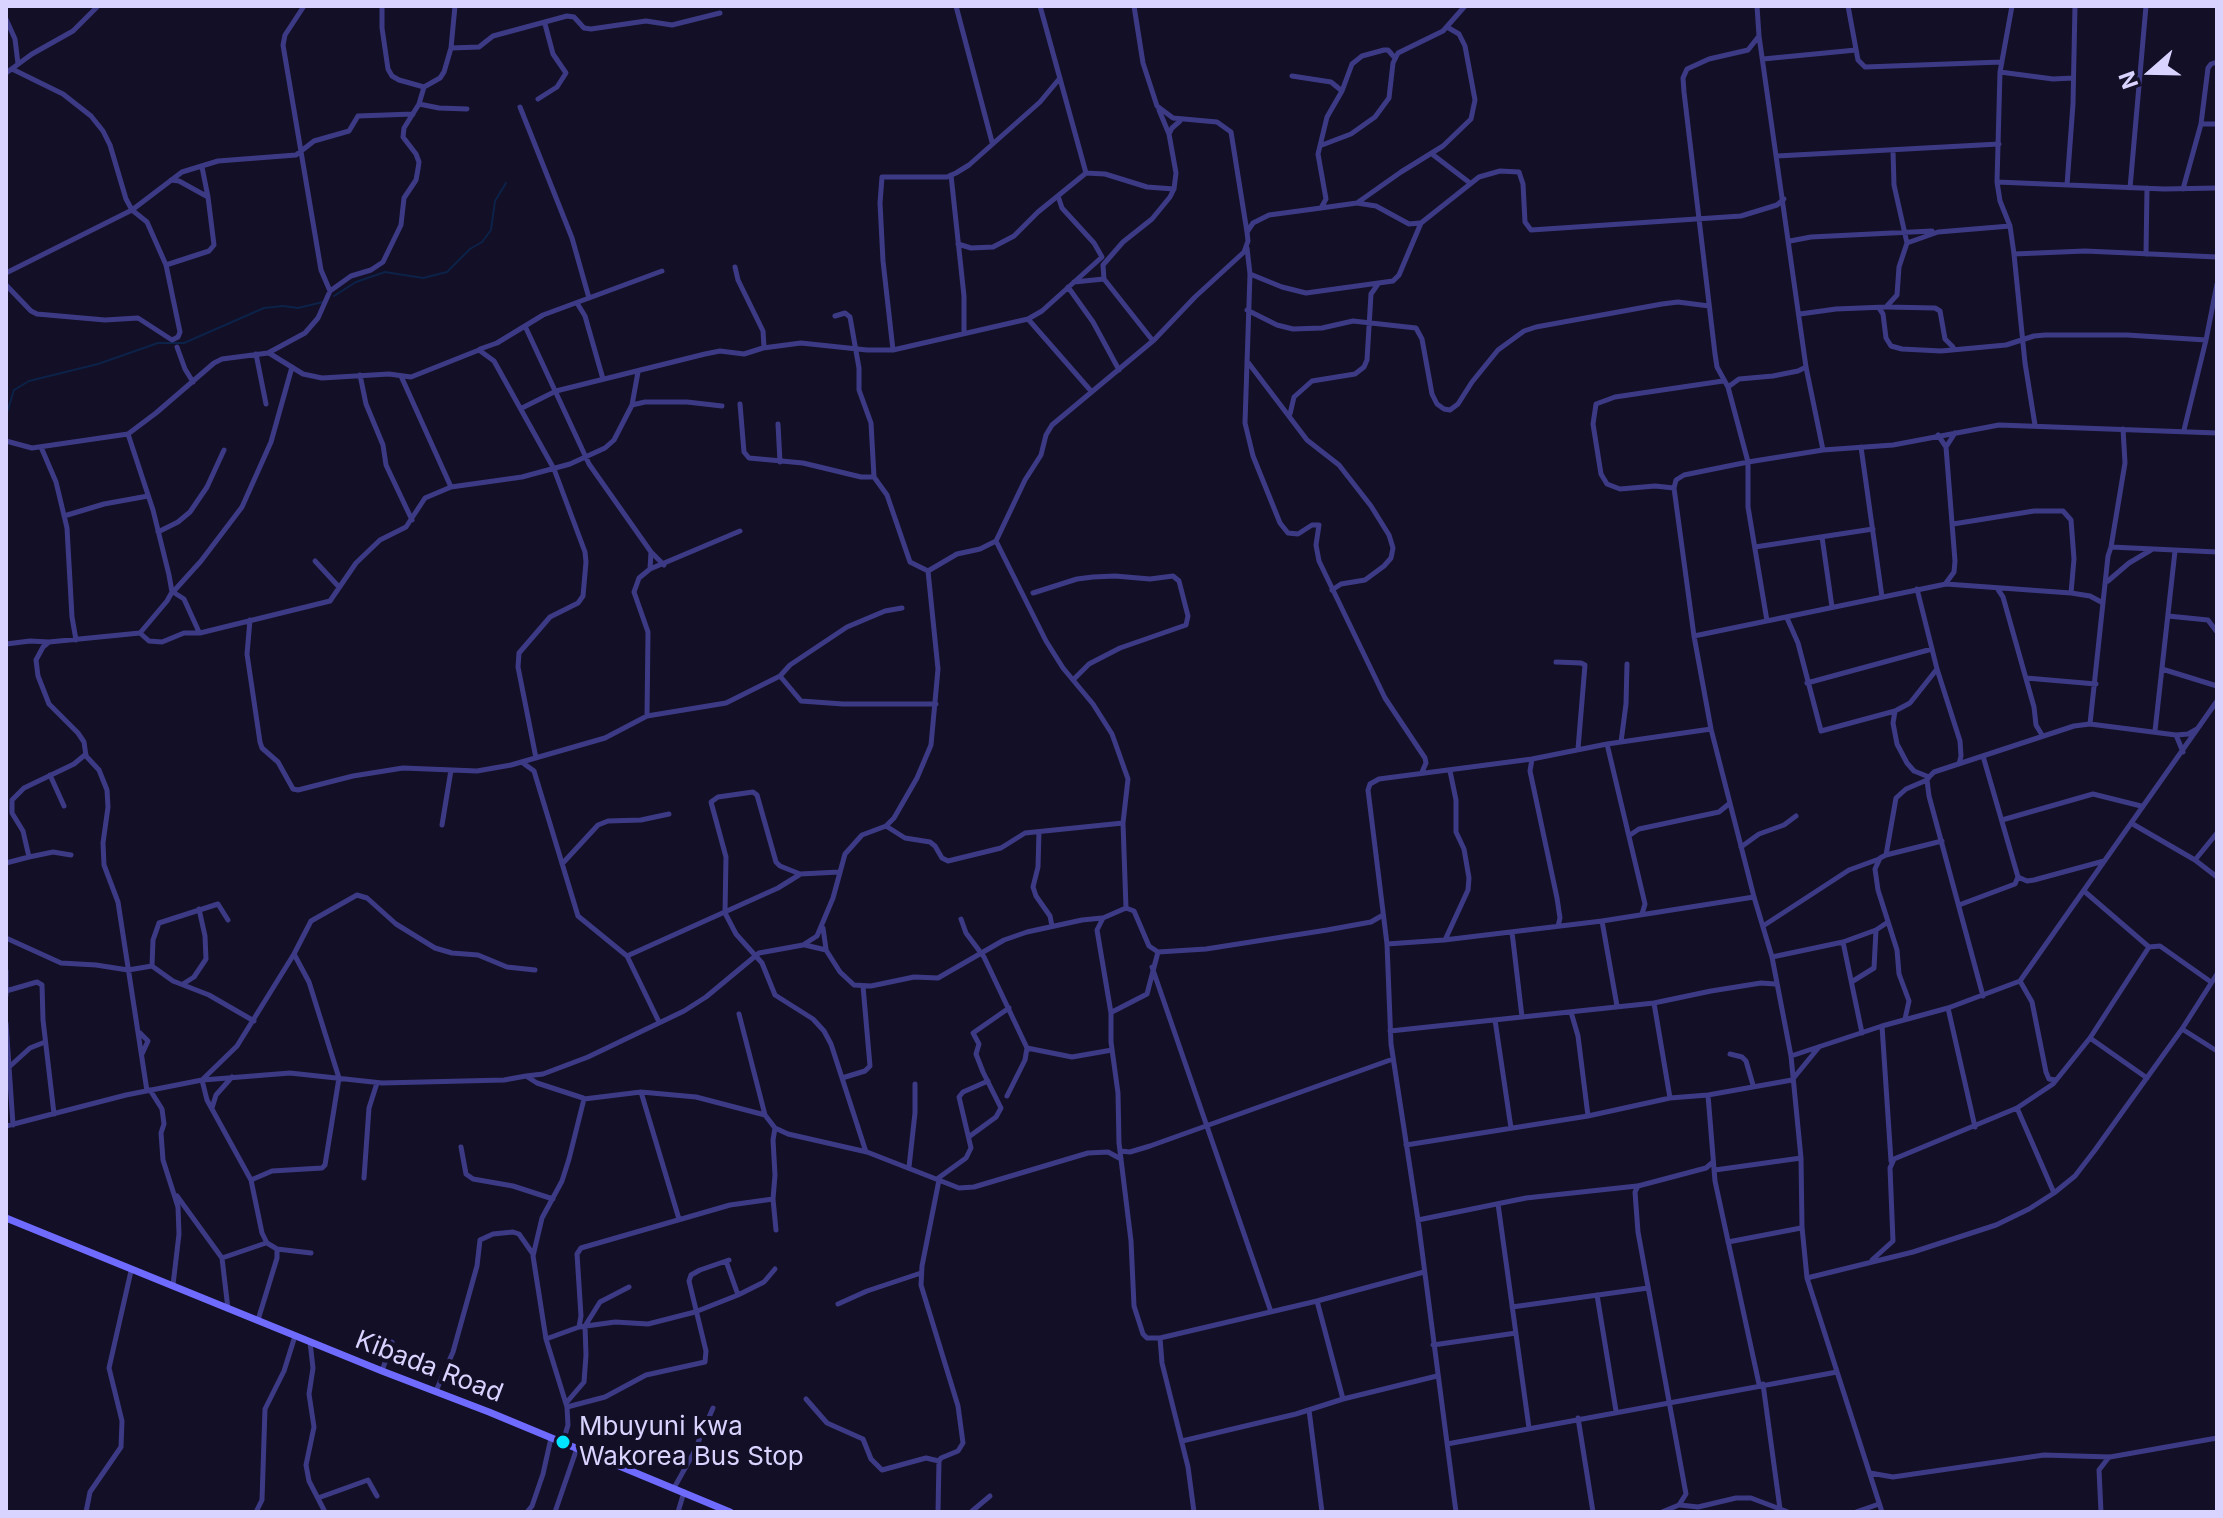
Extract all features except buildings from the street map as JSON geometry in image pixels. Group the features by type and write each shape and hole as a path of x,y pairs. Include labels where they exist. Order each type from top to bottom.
{"main road":[{"name":"Kibada Road","path":"6,1218 730,1512"}],"street":[{"path":"12,69 73,31 98,6"},
{"path":"304,6 285,35 283,45 321,270 330,291"},
{"path":"382,6 388,69 392,76 424,87"},
{"path":"6,441 24,447 41,447 128,434 222,359 268,353 305,333 314,325 330,291 351,276 376,267 389,251 401,225 404,198 416,180 419,162 403,137 404,128 419,104 424,87 444,72 451,48 455,6"},
{"path":"956,6 992,143"},
{"path":"1040,6 1086,173"},
{"path":"1134,6 1143,63 1169,134 1176,173 1174,189 1152,219 1103,265 1104,279 1153,341"},
{"path":"1322,145 1351,134 1375,117 1385,105 1392,88 1395,58 1406,47 1447,27 1465,6"},
{"path":"1757,6 1806,367 1823,450"},
{"path":"1848,6 1858,60 1865,67 2002,62"},
{"path":"2012,6 2000,72 1997,182 2000,201 2010,226 2035,425"},
{"path":"2067,185 2075,6"},
{"path":"2130,188 2146,6"},
{"path":"451,48 479,47 493,36 570,16 584,28 591,29 646,21 672,25 720,13"},
{"path":"6,19 15,39 12,69"},
{"path":"538,99 557,87 566,73 553,54 545,24"},
{"path":"1357,203 1432,154 1460,131 1474,112 1472,79 1465,46 1459,34 1447,27"},
{"path":"1748,50 1759,36"},
{"path":"1321,208 1326,199 1318,160 1327,117 1357,59 1384,50 1395,58"},
{"path":"1767,621 1748,507 1748,462 1728,387 1723,381 1715,354 1683,78 1693,64 1748,50 1763,56 1856,50"},
{"path":"2183,189 2201,124 2208,68 2217,62"},
{"path":"6,285 37,314 105,320 138,318 172,340 180,332 166,265 147,222 132,210 121,187 110,145 91,116 63,94 12,69"},
{"path":"2000,72 2053,79 2073,78"},
{"path":"1292,76 1331,82 1342,91"},
{"path":"893,350 885,287 881,180 886,177 951,175 969,165 1040,102 1060,78"},
{"path":"419,104 467,109"},
{"path":"1157,106 1181,121 1217,122 1231,132 1247,232 1250,274 1245,423 1253,456 1280,523 1288,533 1298,534 1312,525 1319,525 1316,552 1385,698 1425,758 1422,773"},
{"path":"520,107 572,238 589,298"},
{"path":"6,273 132,210 182,172 218,161 291,156 314,141 349,131 358,116 413,114"},
{"path":"1169,134 1181,121"},
{"path":"2201,124 2217,124"},
{"path":"1777,156 1999,144"},
{"path":"1883,307 1897,295 1899,267 1907,243 1896,198 1893,151"},
{"path":"1432,154 1470,183"},
{"path":"166,265 212,248 202,167"},
{"path":"1250,274 1306,293 1393,281 1399,275 1421,223 1470,183 1489,172 1519,172 1523,184 1525,222 1531,230 1741,216 1777,205 1784,199"},
{"path":"958,244 971,248 993,247 1014,236 1086,173 1105,174 1147,187 1174,189"},
{"path":"951,175 964,296 964,332"},
{"path":"168,180 179,181 208,197"},
{"path":"1997,182 2217,188"},
{"path":"2146,254 2147,188"},
{"path":"522,408 556,391 720,351 744,354 801,343 893,350 1028,319 1042,311 1102,257 1094,243 1062,208 1058,195"},
{"path":"1247,232 1259,218 1357,203 1376,206 1409,224 1421,223"},
{"path":"1790,241 1811,237 2010,226"},
{"path":"1907,243 1938,232"},
{"path":"928,571 957,554 980,549 996,541 1025,480 1041,455 1052,425 1153,341 1244,252 1247,244"},
{"path":"2014,254 2085,251 2217,257"},
{"path":"735,267 738,280 763,331 766,344 763,348"},
{"path":"268,353 313,378 420,375 497,343 543,315 662,271"},
{"path":"1070,285 1104,279"},
{"path":"1290,415 1294,397 1312,381 1355,374 1364,367 1371,294 1379,284"},
{"path":"2184,430 2217,284"},
{"path":"1070,285 1119,370"},
{"path":"1362,286 1371,294"},
{"path":"1247,310 1277,325 1293,329 1369,321 1416,328 1420,332 1432,394 1437,404 1450,410 1458,404 1498,350 1524,331 1662,304 1678,302 1709,306"},
{"path":"577,303 585,316 603,379"},
{"path":"1883,307 1886,338 1891,346 1912,350 1941,351 2006,345 2045,335 2127,335 2206,340"},
{"path":"1800,314 1836,309 1935,308 1940,311 1945,339 1954,348"},
{"path":"835,316 849,314 859,390 871,423 874,477 887,495 910,562 928,571"},
{"path":"1028,319 1091,391"},
{"path":"525,326 585,456 622,514 664,565"},
{"path":"177,347 193,382"},
{"path":"479,350 494,361 522,408 554,469 585,552 586,585 578,603 550,617 519,653 518,667 537,758 534,771 578,916 627,956 659,1022"},
{"path":"256,354 266,404"},
{"path":"1246,360 1307,440 1328,455 1364,497 1381,521 1393,548 1391,558 1365,580 1341,584 1332,590"},
{"path":"6,644 140,633 242,507 271,442 292,367"},
{"path":"1728,387 1739,379 1773,376 1806,367"},
{"path":"140,633 155,642 330,601 372,547 412,520 425,498 451,487 554,469 605,448 614,440 632,405 638,372"},
{"path":"360,375 366,404 383,445 386,465 412,520"},
{"path":"401,376 451,487"},
{"path":"1674,488 1620,489 1607,484 1601,474 1593,424 1596,404 1615,397 1723,381"},
{"path":"632,405 687,402 722,406"},
{"path":"740,404 744,452 753,460 803,463 861,477 874,477"},
{"path":"778,424 780,462"},
{"path":"1882,1512 1807,1278 1802,1227 1801,1158 1791,1056 1772,957 1711,729 1694,636 1674,488 1676,480 1684,475 1748,462 1823,450 1893,445 1999,425 2217,433"},
{"path":"2090,724 2108,556 2125,463 2123,429"},
{"path":"1946,447 1955,433"},
{"path":"128,434 148,496 172,592 184,599 200,633"},
{"path":"1938,435 1946,447 1955,561 1954,572 1946,584"},
{"path":"41,447 56,482 64,516 70,553 72,617 76,640"},
{"path":"1861,447 1882,597"},
{"path":"158,532 190,512 207,487 224,450"},
{"path":"64,516 104,504 148,496"},
{"path":"1953,524 2034,511 2063,511 2071,520 2074,559 2071,593"},
{"path":"1755,547 1873,529"},
{"path":"647,716 648,632 634,592 639,578 650,569 740,531"},
{"path":"1822,537 1832,607"},
{"path":"996,541 1046,641 1112,734 1125,769 1128,779 1123,823 1126,908"},
{"path":"2111,547 2217,552"},
{"path":"2107,582 2129,563 2151,550"},
{"path":"2155,731 2175,551"},
{"path":"650,569 651,552"},
{"path":"315,561 339,587"},
{"path":"803,945 823,928 842,858 862,835 886,826 894,818 931,745 938,669 928,571"},
{"path":"1033,593 1077,579 1173,576 1179,581 1186,605 1186,625 1120,648 1089,664 1073,680"},
{"path":"1694,636 1946,584 2071,593 2091,596 2103,603"},
{"path":"1996,587 2003,597 2036,725 2042,735"},
{"path":"2003,597 2011,588"},
{"path":"1917,589 1937,669 1960,741 1958,764"},
{"path":"2091,596 2106,590"},
{"path":"250,620 247,654 260,742 266,753 278,762 293,789 298,790 353,776 403,768 477,771 522,763 605,738 647,716 726,703 780,676 790,665 838,632 885,611 902,608"},
{"path":"2168,616 2208,620 2217,632"},
{"path":"1787,618 1798,643 1821,731 1895,711 1910,703 1937,669"},
{"path":"49,642 36,660 38,676 49,704 84,742 86,754 99,770 107,790 104,865 118,902 148,1090 162,1109 163,1160 174,1192 179,1234 172,1286"},
{"path":"1807,683 1932,649"},
{"path":"1556,662 1585,665 1578,749"},
{"path":"1621,742 1627,664"},
{"path":"2162,669 2217,686"},
{"path":"780,676 801,701 936,704"},
{"path":"2026,678 2096,684"},
{"path":"1791,1056 1948,1008 2020,981 2217,701"},
{"path":"1895,711 1893,723 1900,751 1914,771 1928,778"},
{"path":"1875,869 1883,857 1896,798 1934,772 2042,735 2090,724 2176,735 2188,734 2198,728"},
{"path":"1456,1512 1418,1220 1393,1059 1387,944 1368,790 1374,780 1532,759 1711,729"},
{"path":"2176,735 2183,752"},
{"path":"1607,744 1645,904 1642,914"},
{"path":"29,857 23,831 12,813 12,800 24,788 74,764 86,754"},
{"path":"1959,905 2015,884 2018,877 1983,756"},
{"path":"1532,759 1530,771 1557,898 1558,926"},
{"path":"522,763 534,771"},
{"path":"442,825 451,770"},
{"path":"1444,940 1468,890 1469,878 1464,849 1456,832 1456,800 1450,771"},
{"path":"50,775 64,806"},
{"path":"1928,778 1983,996"},
{"path":"839,872 800,874 780,866 776,862 757,795 753,792 713,799 711,802 726,857 725,913 736,934 762,963 775,995 813,1019 824,1031 867,1152"},
{"path":"2002,820 2093,794 2141,806"},
{"path":"1629,836 1639,829 1719,812 1730,803"},
{"path":"561,865 598,825 608,821 641,820 669,814"},
{"path":"1741,847 1759,834 1784,825 1796,816"},
{"path":"886,826 905,838 930,842 948,861 1001,848 1015,837 1123,823"},
{"path":"2131,823 2195,860 2217,877"},
{"path":"1039,832 1038,867 1033,887 1050,916 1052,926"},
{"path":"2195,860 2217,833"},
{"path":"1763,926 1849,870 1942,841"},
{"path":"6,863 53,852 71,855"},
{"path":"2018,877 2034,880 2105,861"},
{"path":"1867,862 1875,869 1897,950 1899,974 1909,1001 1905,1019"},
{"path":"627,956 778,888 800,874"},
{"path":"2084,891 2149,947 2160,946 2211,982"},
{"path":"202,1080 237,1046 311,921 360,895 396,924 435,948 478,955 507,967 535,970"},
{"path":"1387,944 1602,921 1754,897"},
{"path":"152,966 156,926 167,919 218,904 228,920"},
{"path":"823,928 826,950 840,972 854,985 863,986 914,977 938,978 980,953 1027,932 1103,918 1126,908 1134,911 1149,946 1158,952 1247,943 1371,922 1383,915"},
{"path":"182,985 194,977 206,959 199,909"},
{"path":"1103,918 1097,930 1111,1013 1119,1143 1136,1317 1143,1334 1147,1338 1160,1338 1424,1272"},
{"path":"961,919 1027,1048 1025,1060 1007,1096"},
{"path":"1602,921 1617,1006"},
{"path":"1772,957 1808,952 1843,942 1876,930 1888,922"},
{"path":"1853,981 1874,968 1876,930"},
{"path":"1512,932 1522,1017"},
{"path":"6,938 61,963 128,970 152,966 173,981 209,995 254,1021"},
{"path":"1843,942 1862,1033"},
{"path":"6,1023 10,1126 148,1090 232,1077 290,1073 377,1083 504,1080 543,1074 578,1061 706,997 754,955 803,945 826,950"},
{"path":"1892,1162 2017,1108 2058,1079 2090,1038 2149,947"},
{"path":"1111,1013 1147,994 1158,952"},
{"path":"251,1180 272,1171 322,1168 339,1078 309,982 294,954"},
{"path":"1152,967 1271,1312"},
{"path":"6,971 6,993 37,982 42,985 54,1114"},
{"path":"1807,1278 1913,1252 1996,1225 2054,1193 2075,1176 2182,1029 2217,974"},
{"path":"2020,981 2032,1002 2046,1072 2049,1079 2058,1079"},
{"path":"1390,1031 1654,1003 1761,983 1775,984"},
{"path":"841,1078 865,1071 870,1066 863,986"},
{"path":"1654,1003 1670,1098"},
{"path":"970,1136 1001,1112 976,1054 979,1044 973,1033 1009,1008"},
{"path":"1948,1008 1975,1127"},
{"path":"1571,1012 1578,1036 1588,1116"},
{"path":"739,1014 765,1115 775,1128 788,1134 867,1152 967,1189 1072,1156 1108,1152 1119,1143"},
{"path":"1495,1020 1511,1128"},
{"path":"1871,1261 1893,1241 1892,1162 1882,1026"},
{"path":"2182,1029 2217,1051"},
{"path":"2090,1038 2147,1078"},
{"path":"7,1068 30,1048 45,1042"},
{"path":"1406,1145 1588,1116 1670,1098 1708,1095 1792,1080 1819,1047"},
{"path":"1027,1048 1072,1057 1112,1050"},
{"path":"1730,1054 1746,1061 1753,1085"},
{"path":"1120,1151 1130,1152 1150,1146 1393,1059"},
{"path":"526,1076 537,1083 584,1099 641,1092 684,1094 765,1115"},
{"path":"212,1109 216,1095 232,1077"},
{"path":"202,1080 212,1109 251,1180 267,1243 277,1249 311,1253"},
{"path":"938,1512 939,1461 958,1451 963,1443 958,1406 924,1298 921,1273 938,1180 966,1158 971,1148 959,1097 963,1092 988,1081"},
{"path":"364,1178 369,1108 377,1083"},
{"path":"909,1167 915,1084"},
{"path":"641,1092 679,1219"},
{"path":"1708,1095 1713,1162 1761,1384 1780,1509"},
{"path":"563,1442 568,1425 566,1405 546,1339 533,1256 542,1218 569,1159 584,1099"},
{"path":"2017,1108 2054,1193"},
{"path":"775,1128 773,1199 776,1230"},
{"path":"461,1147 466,1174 473,1179 513,1186 553,1199"},
{"path":"1108,1152 1121,1159"},
{"path":"1715,1170 1801,1158"},
{"path":"1418,1220 1526,1198 1638,1186 1706,1168 1713,1162"},
{"path":"1638,1186 1634,1204 1686,1494 1679,1505 1662,1512"},
{"path":"174,1192 222,1258 228,1309"},
{"path":"566,1405 584,1382 586,1355 577,1254 581,1248 730,1205 773,1199"},
{"path":"1498,1204 1529,1428"},
{"path":"1728,1242 1802,1227"},
{"path":"436,1391 453,1352 477,1266 480,1240 493,1234 513,1232 519,1234 533,1256"},
{"path":"222,1258 267,1243"},
{"path":"257,1321 277,1258 277,1249"},
{"path":"566,1405 605,1397 646,1375 705,1362 706,1351 689,1287 691,1275 728,1260 738,1295"},
{"path":"546,1339 582,1327 615,1322 648,1324 695,1312 764,1282 775,1269"},
{"path":"86,1512 90,1492 121,1447 122,1421 109,1368 131,1271"},
{"path":"838,1304 921,1273"},
{"path":"582,1327 600,1302 629,1287"},
{"path":"1512,1307 1648,1288"},
{"path":"1597,1295 1616,1411"},
{"path":"1317,1301 1343,1399"},
{"path":"1433,1345 1516,1333"},
{"path":"256,1512 262,1500 265,1409 284,1371 295,1336"},
{"path":"1160,1338 1162,1363 1182,1441 1194,1512"},
{"path":"310,1342 313,1368 309,1394 314,1427 306,1465 309,1481 325,1512"},
{"path":"382,1371 392,1342"},
{"path":"1447,1444 1837,1372"},
{"path":"1182,1441 1437,1376"},
{"path":"806,1399 827,1423 863,1439 871,1459 882,1470 926,1458 939,1461"},
{"path":"674,1488 713,1408"},
{"path":"1309,1410 1322,1512"},
{"path":"1578,1418 1593,1512"},
{"path":"527,1512 543,1474 551,1438"},
{"path":"1870,1473 1899,1477 2033,1456 2110,1457 2217,1438"},
{"path":"555,1512 577,1448"},
{"path":"2101,1512 2099,1470 2110,1457"},
{"path":"318,1498 368,1480 377,1496"},
{"path":"678,1512 684,1492"},
{"path":"971,1512 990,1496"},
{"path":"1679,1505 1695,1510 1736,1498 1751,1498 1788,1512"},
{"path":"1856,1512 1879,1504"}],"waterway":[{"path":"334,296 356,282 385,272 423,278 447,272 470,249 482,242 491,230 495,201 506,183"},
{"path":"6,416 14,390 29,381 98,364 158,343 184,343 264,308 298,308 323,302"}],"place":[{"name":"Mbuyuni kwa Wakorea Bus Stop","path":"563,1442"}]}
